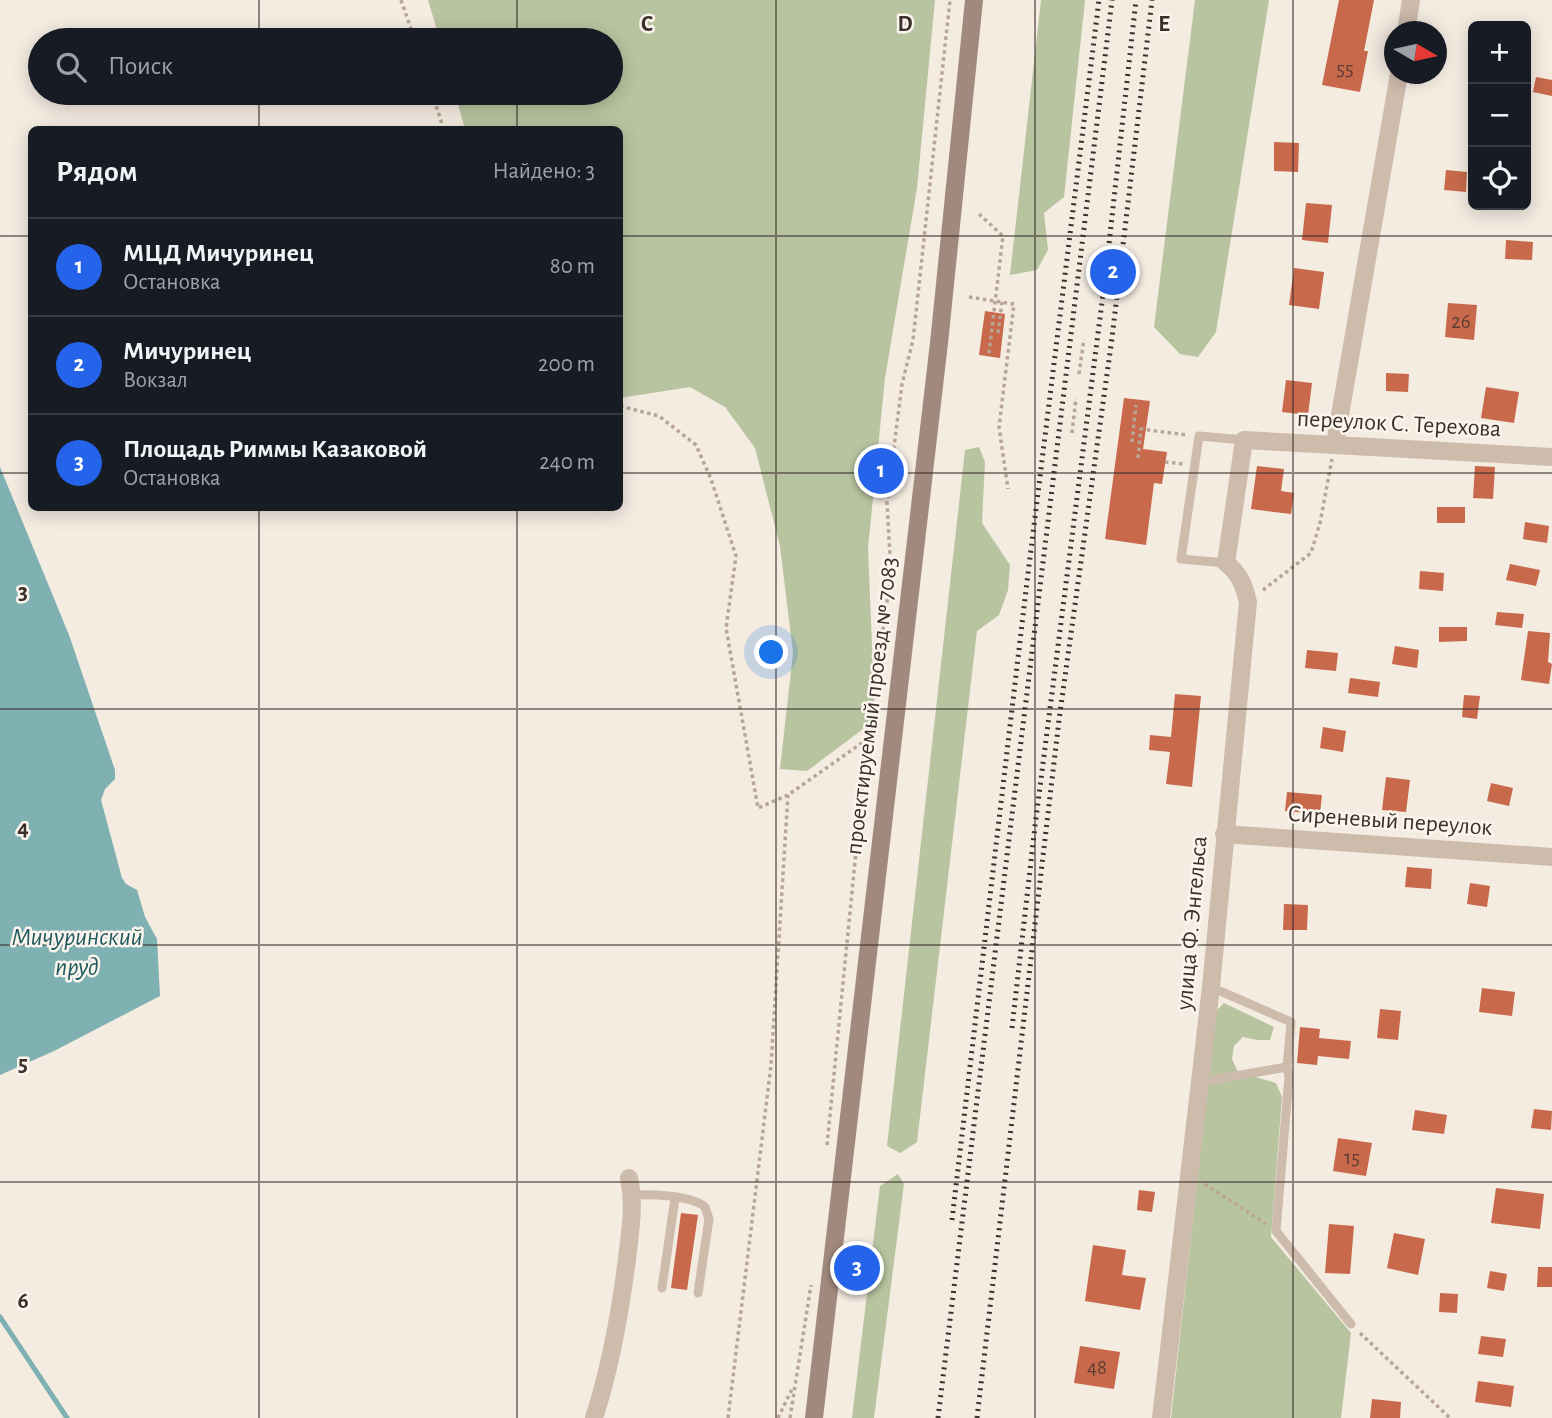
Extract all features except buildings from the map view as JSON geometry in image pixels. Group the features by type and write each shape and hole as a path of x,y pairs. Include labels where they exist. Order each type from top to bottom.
{"main road":[{"name":"проектируемый проезд № 7083","path":"814,1418 939,343 974,0"}],"street":[{"path":"1408,21 1411,0"},
{"path":"1335,444 1397,84"},
{"path":"1226,563 1244,440"},
{"name":"переулок С. Терехова","path":"1244,440 1552,457"},
{"name":"улица Ф. Энгельса","path":"1161,1418 1211,987 1248,602 1245,585 1236,571 1226,563"},
{"name":"Сиреневый переулок","path":"1224,835 1552,857"},
{"path":"594,1418 620,1318 631,1187"}],"lane":[{"path":"1226,563 1181,559 1199,436 1244,440"},
{"path":"1211,987 1291,1022 1276,1231 1351,1324"},
{"path":"1200,1082 1287,1067"},
{"path":"631,1187 700,1202 708,1212 698,1293"},
{"path":"662,1288 675,1198"}],"path":[{"path":"401,0 411,28"},
{"path":"827,1148 867,740 891,574 887,502 902,384 914,340 950,0"},
{"path":"436,105 443,126"},
{"path":"979,214 1003,236 989,353"},
{"path":"969,297 1014,304 999,427 1008,489"},
{"path":"998,333 1002,302"},
{"path":"1079,374 1084,339"},
{"path":"1072,433 1076,398"},
{"path":"1132,442 1136,405"},
{"path":"623,407 659,416 695,445 712,479 736,556 726,628 758,808 788,795 850,749 867,740"},
{"path":"1138,458 1142,429"},
{"path":"1248,602 1311,552 1320,523 1335,444"},
{"path":"1165,462 1195,465"},
{"path":"728,1418 771,1065 788,795"},
{"path":"1191,1174 1276,1231"},
{"path":"790,1418 812,1274"},
{"path":"1351,1324 1450,1418"},
{"path":"778,1418 796,1382"}],"green space":[{"path":"428,0 935,0 917,188 885,378 868,548 875,720 807,771 780,769 793,653 780,546 755,448 725,407 690,387 623,398 623,126 464,126 458,105 623,105 623,28 436,28"},
{"path":"1041,0 1085,0 1064,197 1044,213 1048,250 1037,270 1010,275"},
{"path":"1195,0 1269,0 1216,332 1198,357 1180,354 1154,327"},
{"path":"979,447 985,462 982,523 1010,565 1008,590 999,615 977,631 917,1142 900,1153 887,1146 965,450"},
{"path":"1224,1003 1274,1027 1270,1040 1243,1037 1234,1046 1232,1059 1238,1072 1276,1083 1282,1097 1271,1237 1351,1333 1341,1418 1171,1418 1216,1011"},
{"path":"898,1174 904,1184 874,1418 852,1418 880,1186"}],"water":[{"name":"Мичуринский пруд","path":"0,467 69,635 115,770 115,779 105,789 101,800 122,878 126,884 137,890 145,917 157,939 160,996 54,1051 0,1075"}],"waterway":[{"path":"0,1317 67,1418"}],"railway":[{"path":"952,1220 1099,0"},
{"path":"938,1418 1112,0"},
{"path":"1012,1028 1106,271 1136,0"},
{"path":"977,1418 1059,720 1112,338 1152,0"}],"place":[{"name":"Мичуринец","path":"1113,272"},
{"name":"МЦД Мичуринец","path":"881,471"},
{"name":"Площадь Риммы Казаковой","path":"857,1268"}]}
